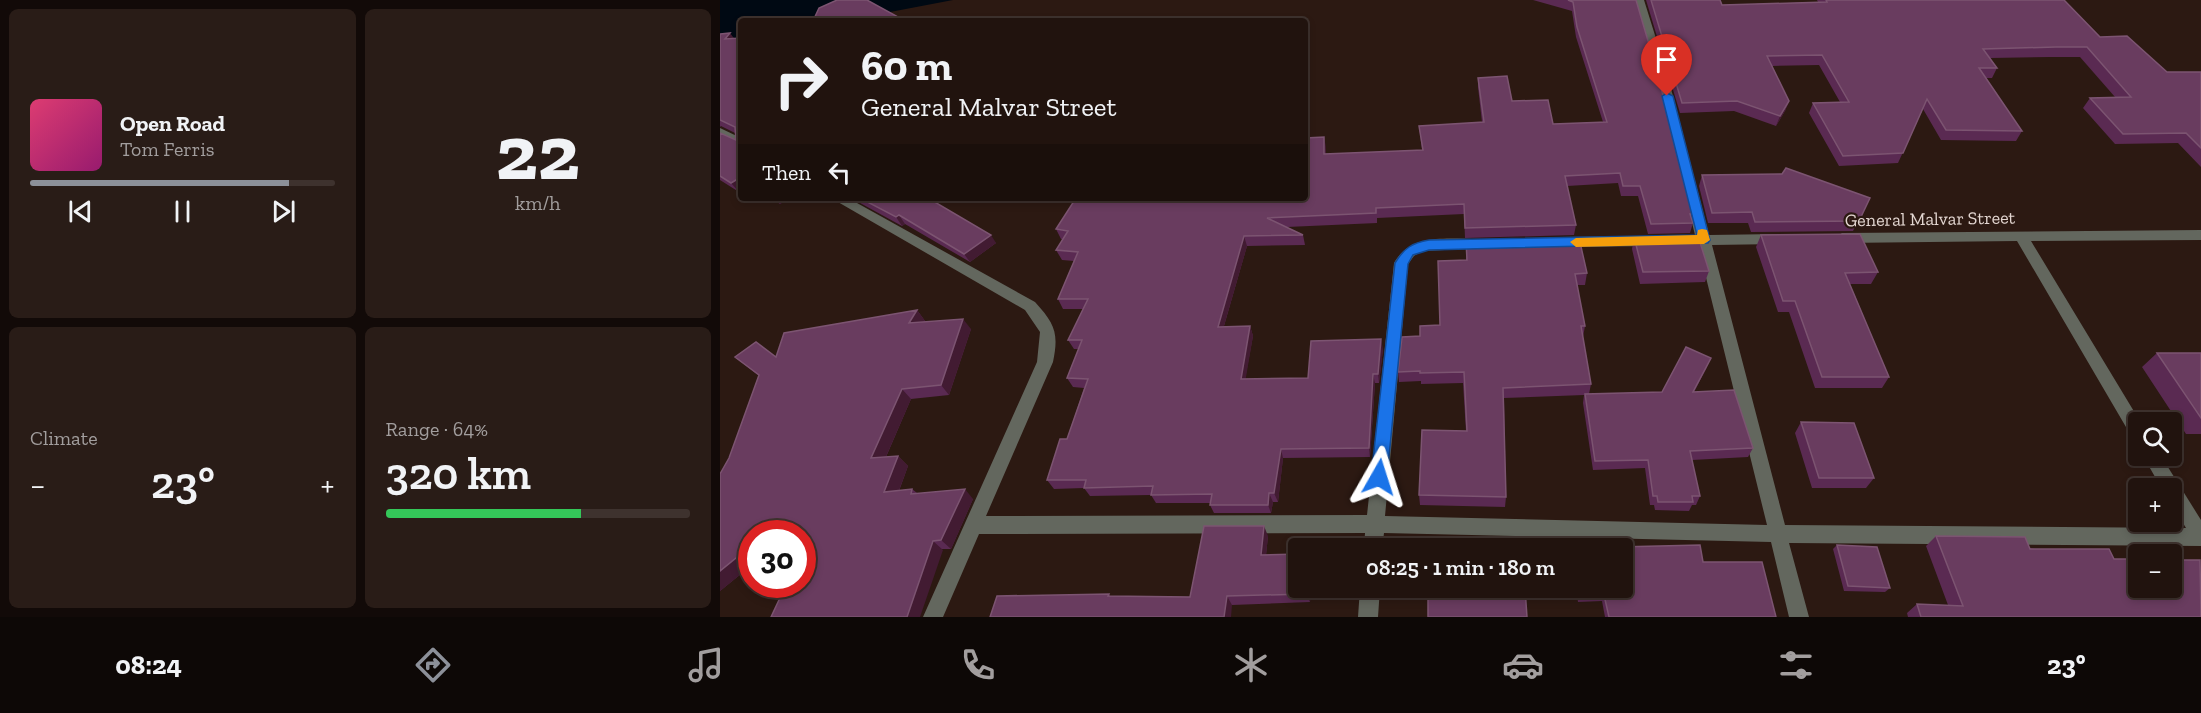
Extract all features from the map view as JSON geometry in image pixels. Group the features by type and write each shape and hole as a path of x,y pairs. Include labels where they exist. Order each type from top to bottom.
{"street":[{"path":"1639,0 1662,77 1780,534 1799,617"},
{"path":"720,132 738,141"},
{"path":"842,201 1030,306 1044,322 1051,337 1045,362 933,617"},
{"name":"General Malvar Street","path":"1833,238 2201,235"},
{"path":"2021,236 2128,416"},
{"path":"1549,243 1798,239"},
{"path":"1373,538 1401,263 1409,252 1420,246 1501,244"},
{"path":"2158,466 2201,537"},
{"path":"972,525 1374,524 1780,534 2201,537"},
{"path":"1368,617 1369,598"}],"shaded area":[{"path":"720,0 953,0 859,18 738,18 738,39 720,42"}],"building":[{"path":"837,0 867,0 900,18 814,18 819,8"},
{"path":"1568,0 1636,0 1656,68 1693,214 1690,214 1693,223 1651,224 1640,186 1623,186 1620,173 1565,176 1576,225 1465,228 1464,204 1376,208 1376,213 1267,218 1303,235 1244,236 1218,327 1250,326 1241,379 1308,378 1311,341 1381,339 1378,374 1373,374 1369,448 1281,449 1274,493 1269,493 1268,505 1210,505 1212,494 1151,495 1153,486 1084,488 1086,480 1047,480 1060,439 1067,439 1088,379 1067,378 1082,340 1068,340 1088,299 1058,299 1078,252 1056,250 1068,231 1056,229 1074,201 1308,201 1308,138 1324,137 1324,154 1423,150 1419,126 1484,122 1478,78 1507,76 1512,101 1548,100 1553,124 1607,122 1577,27 1573,2"},
{"path":"1651,0 1720,0 1722,5 1827,2 1826,0 2064,0 2100,37 2127,36 2167,72 2201,72 2201,148 2186,133 2123,134 2090,98 2131,97 2087,47 2056,47 1983,49 1997,68 1979,68 2022,131 1946,130 1927,99 1903,153 1843,156 1813,103 1849,102 1822,55 1767,56 1789,101 1780,116 1737,101 1682,103"},
{"path":"730,33 725,39 738,38 738,179 731,183 720,176 720,133 736,140 735,127 720,120 720,34"},
{"path":"1786,168 1870,198 1859,221 1755,222 1752,212 1712,213 1702,175 1782,174"},
{"path":"866,201 933,201 991,235 964,254 899,215 896,217"},
{"path":"1860,234 1878,272 1845,273 1889,377 1822,377 1795,301 1783,301 1761,235"},
{"path":"1698,236 1709,271 1643,272 1634,237"},
{"path":"1579,238 1587,273 1575,274 1585,326 1581,326 1591,384 1503,388 1506,497 1419,495 1422,430 1467,431 1464,372 1398,372 1402,337 1420,336 1420,326 1440,325 1438,261 1467,260 1466,241"},
{"path":"917,310 909,323 963,319 941,385 902,389 871,458 898,456 884,492 912,489 911,494 965,489 941,540 933,541 907,617 771,617 780,598 816,598 816,520 738,520 738,556 720,571 720,474 729,458 759,375 735,357 756,342 776,357 784,333"},
{"path":"1686,347 1711,358 1693,392 1734,390 1753,448 1690,451 1700,496 1692,496 1693,502 1658,502 1657,496 1653,496 1648,460 1595,461 1585,394 1662,392"},
{"path":"2157,353 2201,353 2201,418"},
{"path":"1801,422 1854,423 1874,478 1819,478"},
{"path":"1204,526 1264,526 1261,555 1288,554 1288,594 1227,596 1224,617 990,617 997,596 1109,594 1108,596 1190,597"},
{"path":"1936,536 2025,537 2030,549 2109,549 2114,559 2128,559 2128,598 2182,598 2182,560 2200,560 2201,617 1921,617 1917,604 1963,606"},
{"path":"1700,545 1703,562 1762,562 1776,617 1609,617 1605,598 1633,598 1633,547"},
{"path":"1837,545 1877,547 1890,588 1848,586"},
{"path":"1428,598 1526,598 1527,617 1428,617"}],"slow traffic":[{"path":"1576,242 1704,240 1702,233"}],"route":[{"path":"1379,477 1401,263 1409,252 1420,246 1429,245 1704,240 1667,96"}]}
